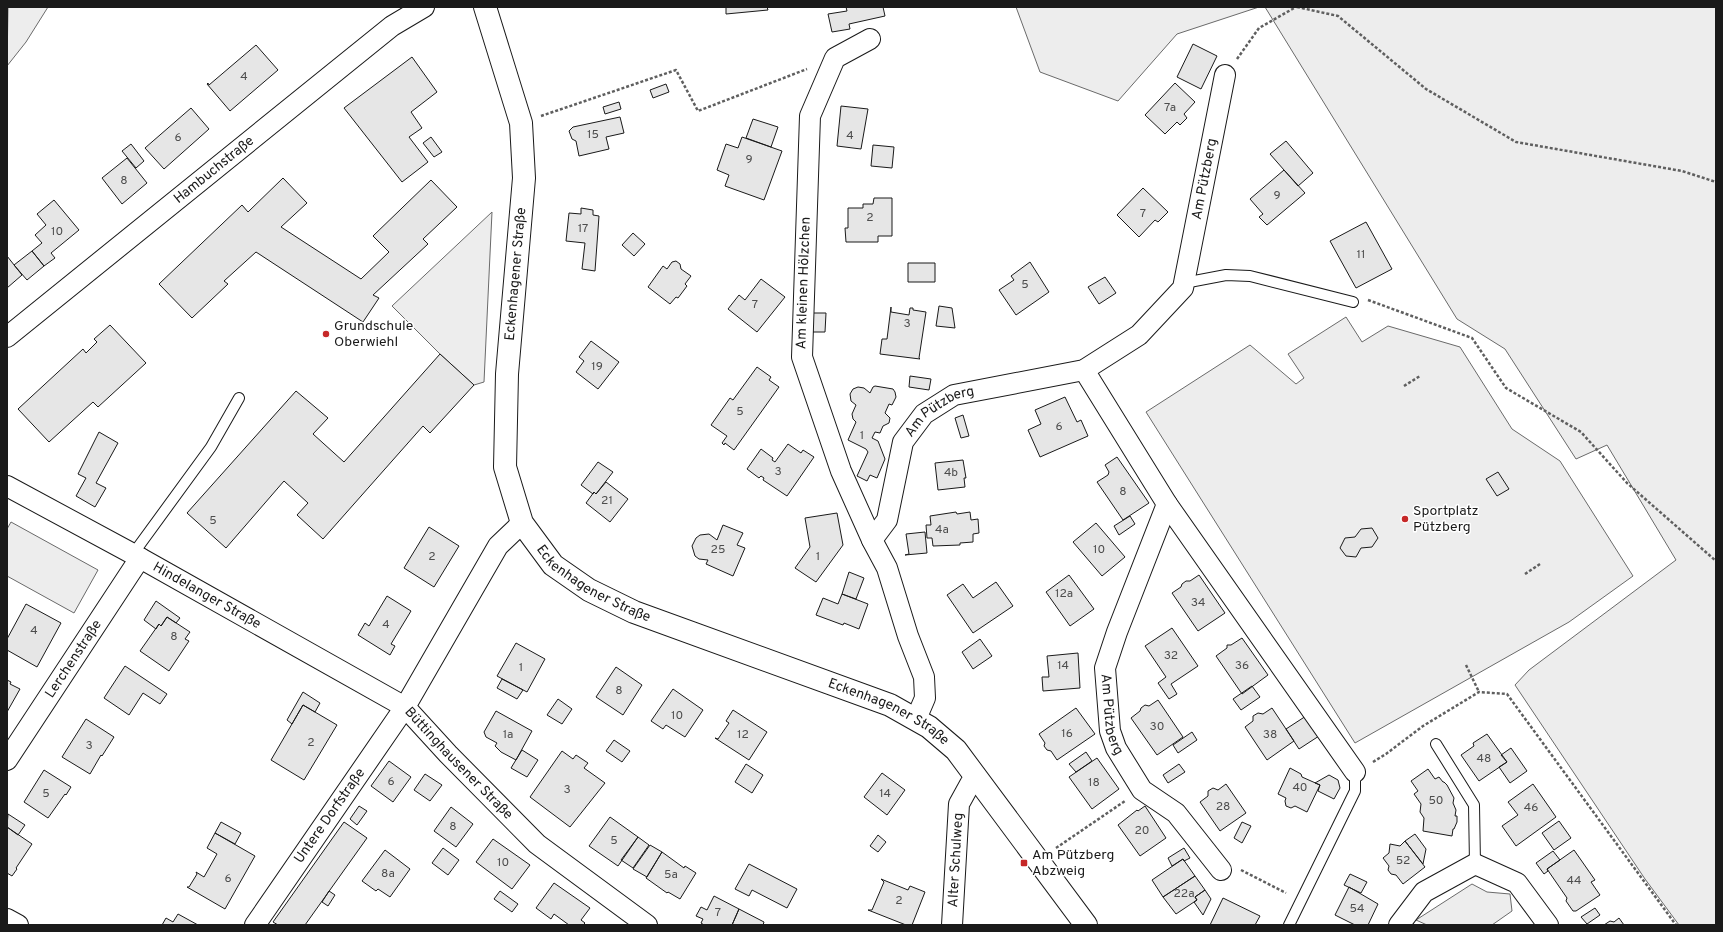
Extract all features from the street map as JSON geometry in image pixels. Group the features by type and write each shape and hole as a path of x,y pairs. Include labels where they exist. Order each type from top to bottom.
{"main road":[{"name":"Eckenhagener Straße","path":"485,7 520,123 524,178 508,374 505,467 522,523 553,564 589,590 634,612 890,705 929,727 948,742 976,776 1086,925"}],"street":[{"name":"Hambuchstraße","path":"7,337 392,26 424,7"},
{"path":"835,58 870,39"},
{"name":"Am kleinen Hölzchen","path":"835,58 810,116 802,357 840,471 872,540"},
{"name":"Am Pützberg","path":"872,540 887,520 903,442 924,414 954,395 1084,370 1139,335 1183,288 1225,75"},
{"path":"1084,370 1167,504 1355,772"},
{"name":"Hindelanger Straße","path":"7,486 136,556 405,707"},
{"name":"Am Pützberg","path":"1167,504 1117,632 1105,668 1110,731 1116,748 1142,790 1176,813 1221,870"},
{"name":"Büttinghausener Straße","path":"522,523 498,546 405,707 448,754 538,844 647,925"},
{"path":"872,540 887,568 908,636 924,677 925,698 916,719"},
{"name":"Lerchenstraße","path":"7,760 136,556"},
{"name":"Untere Dorfstraße","path":"255,925 405,707"},
{"name":"Alter Schulweg","path":"952,925 959,804 976,776"},
{"path":"1398,925 1424,892 1474,864 1517,882 1548,925"},
{"path":"7,919 18,925"}],"lane":[{"path":"1184,283 1226,275 1250,276 1353,302"},
{"path":"136,556 212,447 239,398"},
{"path":"1436,744 1474,805 1474,864"},
{"path":"1289,925 1355,791 1355,772"}],"path":[{"path":"1225,75 1259,28 1296,7 1338,16 1426,89 1516,142 1682,171 1716,182"},
{"path":"520,123 676,70 698,111 835,58"},
{"path":"1353,302 1361,298 1472,338 1506,388 1581,432 1627,484 1716,561"},
{"path":"1404,386 1420,376"},
{"path":"1525,574 1540,564"},
{"path":"1466,665 1479,692"},
{"path":"1355,772 1386,754 1423,726 1479,692 1507,694 1676,925"},
{"path":"1053,850 1129,798"},
{"path":"1221,870 1238,869 1244,871 1302,901"}],"shaded area":[{"path":"8,7 48,7 26,42 7,66"},
{"path":"1016,7 1259,7 1177,34 1118,101 1040,72"},
{"path":"1265,7 1716,7 1716,925 1679,925 1645,879 1515,685 1529,670 1676,560 1607,445 1576,459 1505,349 1457,319"},
{"path":"492,212 484,382 474,385 440,354 392,306"},
{"name":"Sportplatz Pützberg","path":"1346,317 1362,342 1388,326 1460,347 1512,429 1560,461 1633,576 1569,622 1355,743 1146,412 1250,345 1296,384 1304,378 1288,354"},
{"path":"11,522 98,570 74,613 7,576 7,529"},
{"path":"1472,884 1487,892 1510,894 1512,911 1492,925 1427,925 1416,920"}],"building":[{"path":"726,7 767,7 768,10 726,14"},
{"path":"846,7 883,7 885,16 849,24 850,29 832,32 828,14 847,11"},
{"path":"1193,44 1217,56 1201,89 1177,77"},
{"path":"256,45 278,70 230,111 207,84 208,83 209,85"},
{"path":"412,57 437,92 411,112 422,128 409,137 428,162 402,182 344,108"},
{"path":"1175,83 1195,102 1184,114 1187,118 1180,125 1177,122 1165,134 1145,115"},
{"path":"666,84 669,92 653,98 650,90"},
{"path":"619,102 621,109 605,114 603,107"},
{"path":"841,106 868,109 861,149 837,146"},
{"path":"191,108 209,129 164,169 145,148"},
{"path":"620,117 624,133 606,137 609,149 579,156 576,141 572,139 569,131 573,127"},
{"path":"753,119 778,127 771,147 746,138"},
{"path":"431,137 442,152 434,157 423,143"},
{"path":"742,137 782,151 764,200 725,186 729,175 717,170 726,144 738,148"},
{"path":"1286,141 1313,173 1298,186 1270,154"},
{"path":"131,144 144,161 136,168 122,151"},
{"path":"873,145 894,147 892,168 871,166"},
{"path":"127,158 147,183 122,204 102,178"},
{"path":"1284,170 1305,193 1267,225 1259,217 1263,214 1250,199"},
{"path":"283,178 307,203 281,227 361,279 389,252 373,236 431,180 457,207 423,239 428,244 373,295 379,298 363,322 256,252 224,281 228,284 192,318 159,284 242,205 248,212"},
{"path":"1143,188 1168,212 1158,222 1155,220 1139,237 1117,215"},
{"path":"874,198 892,198 892,236 878,236 878,242 846,242 845,228 848,228 848,208 863,208 863,204 873,204"},
{"path":"54,200 79,230 51,253 55,258 44,266 32,251 42,243 35,235 46,225 37,214"},
{"path":"581,208 593,210 593,215 599,216 595,271 582,269 585,243 566,241 569,213 581,214"},
{"path":"1366,222 1392,269 1356,288 1330,241"},
{"path":"633,233 645,244 634,256 622,245"},
{"path":"32,251 44,266 27,280 14,265"},
{"path":"7,256 22,275 7,288"},
{"path":"676,261 680,264 681,269 691,276 685,284 687,286 678,298 676,297 670,304 648,287 663,266 667,269 672,262"},
{"path":"1030,262 1049,292 1016,315 999,290 1014,280 1011,276"},
{"path":"908,263 935,263 935,282 908,282"},
{"path":"1105,277 1116,293 1099,304 1088,287"},
{"path":"761,279 785,297 757,332 728,309 739,295 745,300"},
{"path":"939,306 952,308 955,328 936,326"},
{"path":"891,307 891,312 909,315 910,308 913,308 913,310 926,312 920,359 880,354 882,339 887,339"},
{"path":"813,313 826,313 825,332 812,332"},
{"path":"110,325 146,363 98,407 93,402 49,442 18,409 83,349 86,353 97,342 94,339"},
{"path":"591,341 619,362 598,389 576,372 584,361 579,357"},
{"path":"440,354 474,385 430,433 423,426 323,539 297,515 308,503 284,481 226,548 187,513 296,391 328,418 313,434 344,462"},
{"path":"757,367 771,377 769,380 779,387 734,450 725,443 724,445 722,443 727,436 711,425 730,398 733,400"},
{"path":"910,376 931,379 929,390 909,387"},
{"path":"875,386 893,389 896,397 892,405 889,404 885,413 890,418 889,423 883,426 880,433 875,432 872,438 878,441 885,459 877,478 870,475 867,481 857,476 868,452 866,449 848,440 856,422 853,419 852,414 856,405 851,401 850,394 853,389 858,387 864,388 870,393"},
{"path":"1065,397 1077,422 1081,420 1088,436 1040,457 1028,430 1041,424 1035,410"},
{"path":"963,415 969,436 961,438 955,418"},
{"path":"99,432 118,443 96,483 106,488 95,507 76,496 86,478 78,474"},
{"path":"788,444 801,453 803,450 814,457 787,496 763,480 764,478 761,476 759,478 747,469 761,449 773,458 772,460 775,462"},
{"path":"1117,457 1149,503 1123,520 1097,482 1108,475 1109,472 1105,465"},
{"path":"963,460 966,478 964,478 965,487 938,490 935,463"},
{"path":"598,462 613,472 596,494 594,492 593,494 581,485"},
{"path":"1498,472 1509,489 1497,496 1486,479"},
{"path":"606,482 628,499 610,522 586,503 594,492 596,494"},
{"path":"956,512 957,514 970,512 971,520 978,519 979,533 973,534 973,542 960,543 960,545 933,546 932,538 927,538 926,525 931,525 930,516"},
{"path":"837,513 843,545 816,582 795,568 810,547 805,518"},
{"path":"1130,516 1135,524 1119,535 1114,526"},
{"path":"1096,523 1125,557 1102,576 1073,542"},
{"path":"723,525 743,533 737,545 745,548 733,576 706,564 708,560 699,559 695,556 692,546 696,538 700,535 709,534 717,540"},
{"path":"429,527 459,546 434,587 404,568"},
{"path":"1372,528 1378,538 1372,547 1361,548 1356,557 1346,556 1340,548 1345,538 1355,537 1361,529"},
{"path":"925,532 927,553 905,555 909,554 906,534"},
{"path":"849,572 864,578 856,599 842,594"},
{"path":"1069,575 1094,609 1070,626 1046,592"},
{"path":"1199,575 1225,613 1198,631 1172,593 1181,587 1186,581 1190,581"},
{"path":"996,582 1013,606 973,633 947,595 963,584 973,598"},
{"path":"842,594 868,604 859,629 816,615 823,598 838,604"},
{"path":"387,596 411,611 391,644 395,646 390,655 358,635 365,623 369,626"},
{"path":"156,601 180,618 176,623 167,617 161,626 159,624 156,629 144,620"},
{"path":"26,604 61,623 37,667 7,650 7,639"},
{"path":"167,617 190,632 185,639 189,641 169,671 140,651 159,624 161,626"},
{"path":"1172,628 1198,666 1171,684 1177,694 1169,699 1158,683 1166,677 1145,646"},
{"path":"1242,638 1268,675 1242,694 1216,656 1227,648 1227,645 1231,645"},
{"path":"980,639 992,656 973,669 962,652"},
{"path":"516,643 545,659 527,692 497,676"},
{"path":"1078,653 1080,688 1043,691 1042,677 1049,677 1047,656"},
{"path":"125,666 167,694 160,704 143,693 129,715 104,698"},
{"path":"616,667 642,685 623,715 596,697"},
{"path":"502,679 523,690 517,699 497,688"},
{"path":"7,680 11,682 10,684 20,689 7,712"},
{"path":"1252,686 1260,697 1241,710 1233,699"},
{"path":"673,689 703,710 685,737 666,725 663,729 651,721"},
{"path":"303,692 320,703 315,712 303,705 292,724 287,720"},
{"path":"558,699 572,709 562,724 547,715"},
{"path":"1158,700 1183,737 1157,755 1131,718 1145,705 1149,706"},
{"path":"303,705 337,725 304,780 271,760"},
{"path":"1076,708 1095,734 1057,760 1051,751 1047,750 1044,746 1045,743 1039,734"},
{"path":"1272,708 1294,741 1267,760 1245,727 1253,721 1253,716 1258,713 1263,714"},
{"path":"733,710 767,732 749,760 715,738 718,739 729,723 726,721"},
{"path":"496,711 532,731 516,760 501,752 495,746 497,743 486,737 484,732"},
{"path":"1306,716 1319,736 1299,749 1286,729"},
{"path":"86,719 114,737 90,774 62,757"},
{"path":"1192,732 1197,740 1178,753 1173,745"},
{"path":"1487,734 1507,762 1479,781 1461,755 1474,746 1473,743"},
{"path":"614,740 630,751 622,762 606,751"},
{"path":"1511,748 1527,771 1510,783 1499,767 1507,762 1501,755"},
{"path":"522,750 538,760 527,777 511,768"},
{"path":"562,751 573,759 576,755 588,763 584,768 605,783 570,827 530,797"},
{"path":"1086,752 1092,761 1076,772 1069,764"},
{"path":"1097,758 1119,789 1092,809 1069,777"},
{"path":"389,761 411,777 393,802 371,786"},
{"path":"746,764 763,775 752,793 735,782"},
{"path":"1179,764 1185,772 1168,783 1163,775"},
{"path":"1290,768 1301,774 1302,777 1320,785 1307,812 1295,806 1291,808 1286,806 1286,798 1278,794"},
{"path":"1428,769 1435,779 1439,777 1447,785 1454,798 1453,803 1456,810 1455,816 1457,816 1457,822 1453,829 1452,836 1423,831 1424,818 1420,812 1421,804 1414,794 1418,791 1411,781"},
{"path":"44,770 71,787 48,818 24,802"},
{"path":"882,773 905,790 887,815 864,797"},
{"path":"425,774 442,785 430,801 414,790"},
{"path":"1329,775 1338,780 1340,788 1334,799 1318,791 1320,785 1315,783"},
{"path":"1226,784 1246,813 1220,831 1200,802 1208,796 1208,791 1213,788 1218,790"},
{"path":"1533,784 1556,817 1516,846 1502,826 1518,815 1508,802"},
{"path":"359,806 367,811 357,825 350,819"},
{"path":"1145,806 1166,838 1140,856 1118,825 1137,810 1138,811"},
{"path":"451,807 473,824 456,847 434,831"},
{"path":"8,814 25,825 18,835 7,827"},
{"path":"610,817 638,837 618,866 589,846"},
{"path":"1559,821 1571,838 1554,850 1542,833"},
{"path":"221,822 241,833 235,844 215,833"},
{"path":"344,822 367,838 305,925 278,925 273,922"},
{"path":"1242,822 1251,826 1242,843 1234,838"},
{"path":"7,827 32,844 12,876 7,873"},
{"path":"215,833 255,856 225,909 187,887 189,887 197,874 196,872 204,877 217,854 207,848"},
{"path":"1415,834 1426,849 1423,864 1405,841"},
{"path":"878,835 886,842 878,852 870,846"},
{"path":"638,837 649,845 633,868 621,860"},
{"path":"493,839 530,865 512,889 476,862"},
{"path":"1405,841 1425,867 1403,884 1396,875 1391,874 1388,870 1389,866 1383,858 1389,853 1390,844 1400,846"},
{"path":"650,845 662,852 647,877 633,869"},
{"path":"443,848 459,860 448,875 432,863"},
{"path":"1184,848 1190,858 1184,861 1183,859 1172,866 1168,858"},
{"path":"385,850 410,869 390,897 378,889 376,891 362,881"},
{"path":"1574,850 1595,880 1591,882 1600,895 1576,911 1573,911 1566,901 1567,898 1547,869"},
{"path":"1553,851 1560,860 1547,869 1548,871 1544,874 1536,863"},
{"path":"662,852 684,868 685,866 696,873 680,899 668,892 667,893 646,878"},
{"path":"1183,859 1195,876 1163,897 1152,880"},
{"path":"749,864 797,889 787,908 752,890 749,896 735,889"},
{"path":"1350,874 1367,882 1361,893 1344,885"},
{"path":"1195,876 1205,890 1195,897 1197,900 1176,914 1163,897"},
{"path":"881,879 908,890 910,886 925,892 912,925 906,925 868,910 872,910 884,882"},
{"path":"554,883 590,908 581,920 585,923 583,925 569,925 554,914 551,919 536,908"},
{"path":"1349,887 1378,904 1368,925 1355,925 1335,915"},
{"path":"1205,890 1211,899 1203,915 1194,902 1197,900 1195,897"},
{"path":"329,891 335,895 328,906 322,902"},
{"path":"500,891 518,904 512,912 494,899"},
{"path":"714,896 739,909 732,925 704,925 701,923 703,919 696,916 701,907 707,910"},
{"path":"1223,898 1260,916 1255,925 1210,925"},
{"path":"1595,908 1600,915 1587,924 1581,917"},
{"path":"739,909 764,922 763,925 732,925"},
{"path":"178,914 198,925 162,925 166,918 173,922"},
{"path":"1619,918 1624,925 1604,925 1610,921 1614,922"}],"place":[{"name":"Grundschule Oberwiehl","path":"326,334"},
{"name":"Sportplatz Pützberg","path":"1405,519"},
{"name":"Am Pützberg Abzweig","path":"1024,863"}]}
